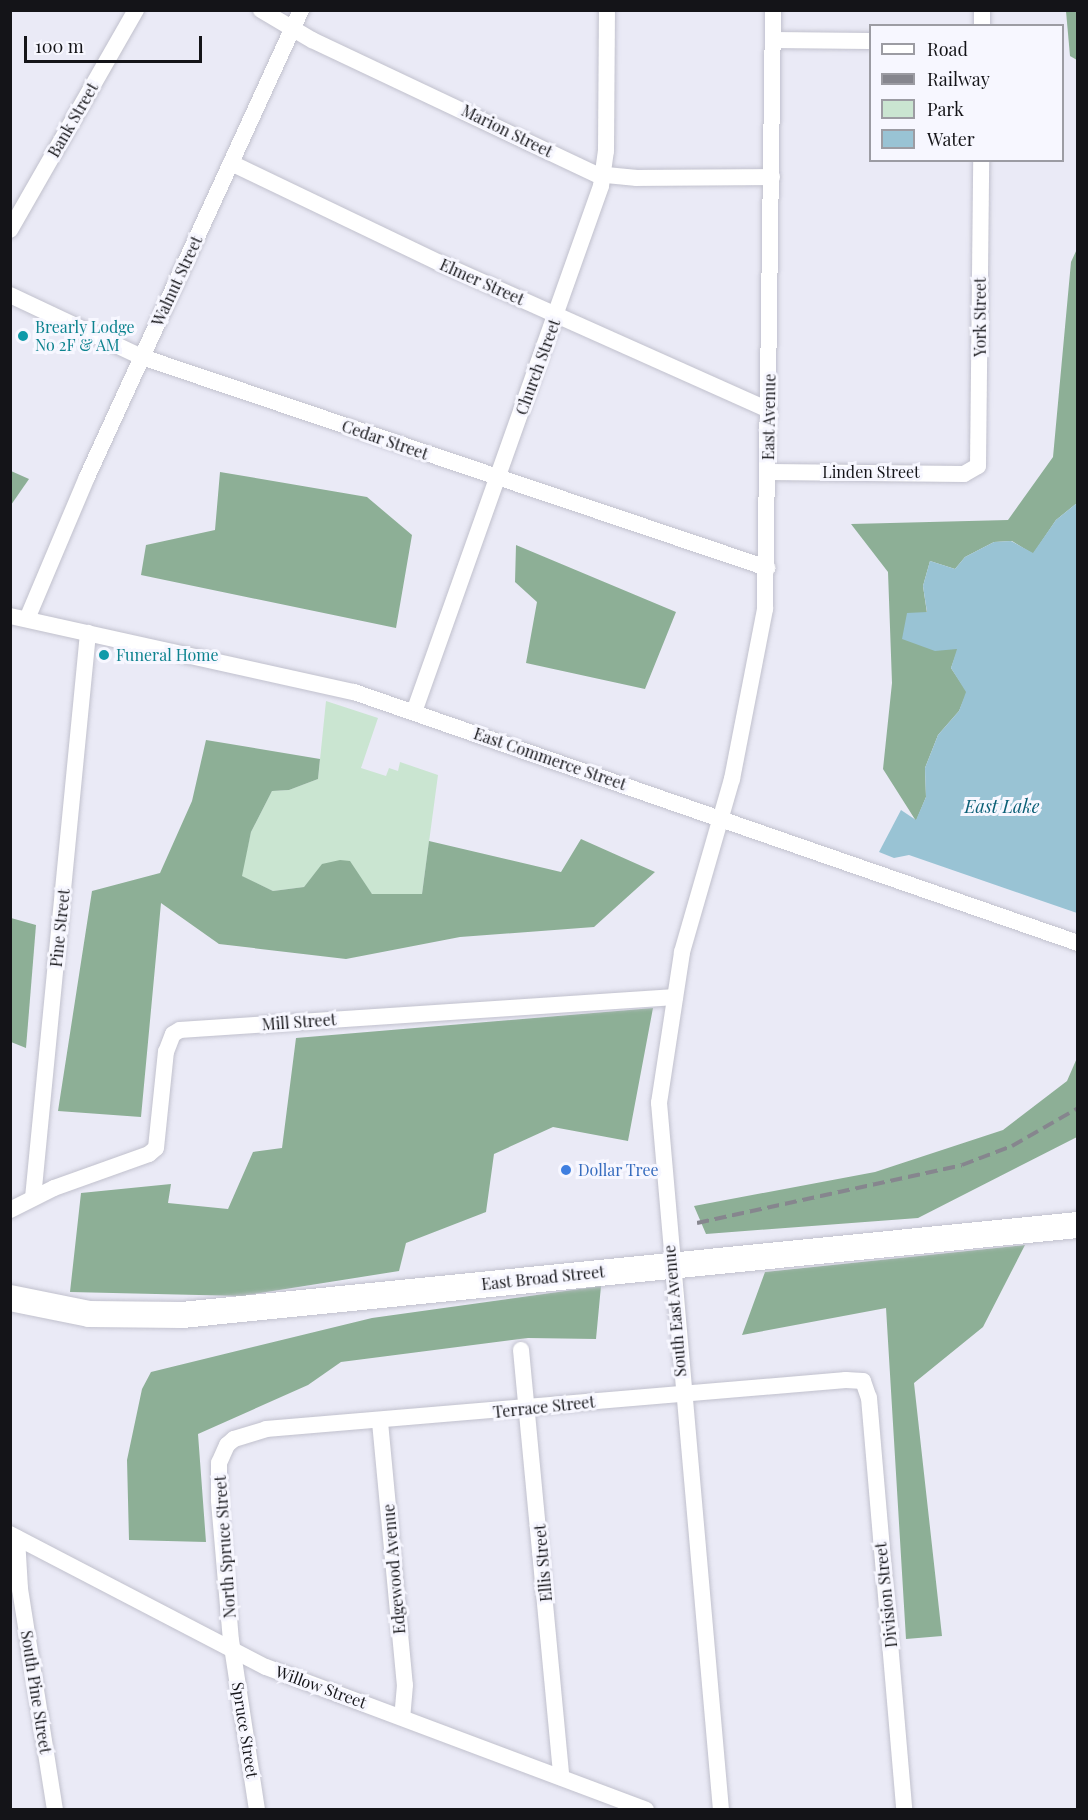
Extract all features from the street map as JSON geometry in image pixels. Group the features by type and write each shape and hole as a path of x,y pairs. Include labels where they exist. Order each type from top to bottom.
{"highway":[{"name":"East Broad Street","path":"10,1298 89,1314 182,1315 1077,1225"}],"street":[{"name":"Bank Street","path":"10,230 136,10"},
{"name":"Marion Street","path":"261,10 292,29 603,174 772,177"},
{"name":"Walnut Street","path":"19,618 301,10"},
{"name":"Church Street","path":"414,712 557,316 603,174 607,10"},
{"name":"East Avenue","path":"720,819 742,737 765,609 770,410 773,10"},
{"path":"773,40 869,41"},
{"name":"York Street","path":"973,472 979,455 981,162"},
{"name":"Elmer Street","path":"231,163 557,316 770,410"},
{"name":"Cedar Street","path":"10,295 142,357 767,568"},
{"name":"Linden Street","path":"769,472 973,472"},
{"name":"East Commerce Street","path":"19,618 285,674 414,712 1077,943"},
{"name":"Pine Street","path":"33,1198 88,633"},
{"name":"South East Avenue","path":"720,819 693,908 675,997 659,1103 670,1265 721,1809"},
{"name":"Mill Street","path":"33,1198 156,1148 166,1052 173,1034 180,1029 675,997"},
{"path":"10,1210 33,1198"},
{"name":"Ellis Street","path":"521,1350 561,1777"},
{"name":"Terrace Street","path":"227,1445 243,1435 266,1429 380,1422 682,1394 864,1382"},
{"name":"Division Street","path":"864,1382 869,1398 904,1809"},
{"name":"Edgewood Avenue","path":"380,1422 405,1685 402,1717"},
{"name":"North Spruce Street","path":"227,1445 219,1463 219,1500 232,1651"},
{"name":"Willow Street","path":"14,1536 232,1651 638,1808"},
{"name":"South Pine Street","path":"14,1536 20,1589 55,1809"},
{"name":"Spruce Street","path":"232,1651 257,1809"}],"green space":[{"path":"1066,11 1077,11 1077,60 1070,56"},
{"path":"1077,249 1077,503 1056,520 1033,554 1012,541 994,542 965,557 955,569 930,561 923,586 927,613 958,649 951,668 967,692 959,711 938,735 925,768 926,797 916,821 883,769 892,683 888,572 851,524 1008,520 1053,457 1071,262"},
{"path":"11,471 29,479 11,505"},
{"path":"220,472 367,497 412,535 396,628 141,575 146,545 215,530"},
{"path":"516,545 676,612 645,689 526,663 537,602 515,582"},
{"path":"326,701 378,718 361,768 386,776 389,768 398,771 400,762 438,775 422,894 372,894 361,882 323,864 304,887 273,891 241,876 251,832 272,791 289,790 318,779"},
{"path":"206,740 320,759 318,779 289,790 272,791 251,832 242,876 273,891 304,887 322,864 340,860 350,861 372,894 422,894 429,841 561,872 581,839 655,872 594,927 460,937 346,959 219,944 161,903 141,1117 58,1111 92,891 160,873 192,801"},
{"path":"11,918 36,925 26,1048 11,1042"},
{"path":"653,1008 628,1141 553,1127 494,1154 486,1212 406,1243 399,1271 242,1296 70,1292 81,1193 171,1184 168,1203 228,1209 253,1152 282,1148 296,1038"},
{"path":"1077,1058 1077,1137 918,1218 706,1234 694,1206 875,1172 1003,1130 1067,1081"},
{"path":"1025,1245 983,1327 914,1383 942,1636 906,1639 886,1308 742,1335 765,1272"},
{"path":"601,1286 596,1339 528,1338 341,1362 308,1385 198,1434 206,1542 129,1540 127,1460 142,1389 151,1372 372,1318"}],"water":[{"name":"East Lake","path":"1077,503 1077,913 909,855 894,858 879,852 901,810 916,820 926,797 925,768 938,735 959,711 966,692 951,668 957,649 935,651 902,639 907,613 927,612 923,586 930,561 955,569 965,557 994,542 1011,541 1033,553 1056,520"}],"railway":[{"path":"697,1223 962,1165 1012,1146 1078,1108"}],"place":[{"name":"Brearly Lodge No 2F & AM","path":"23,336"},
{"name":"Funeral Home","path":"104,655"},
{"name":"Dollar Tree","path":"566,1170"}]}
